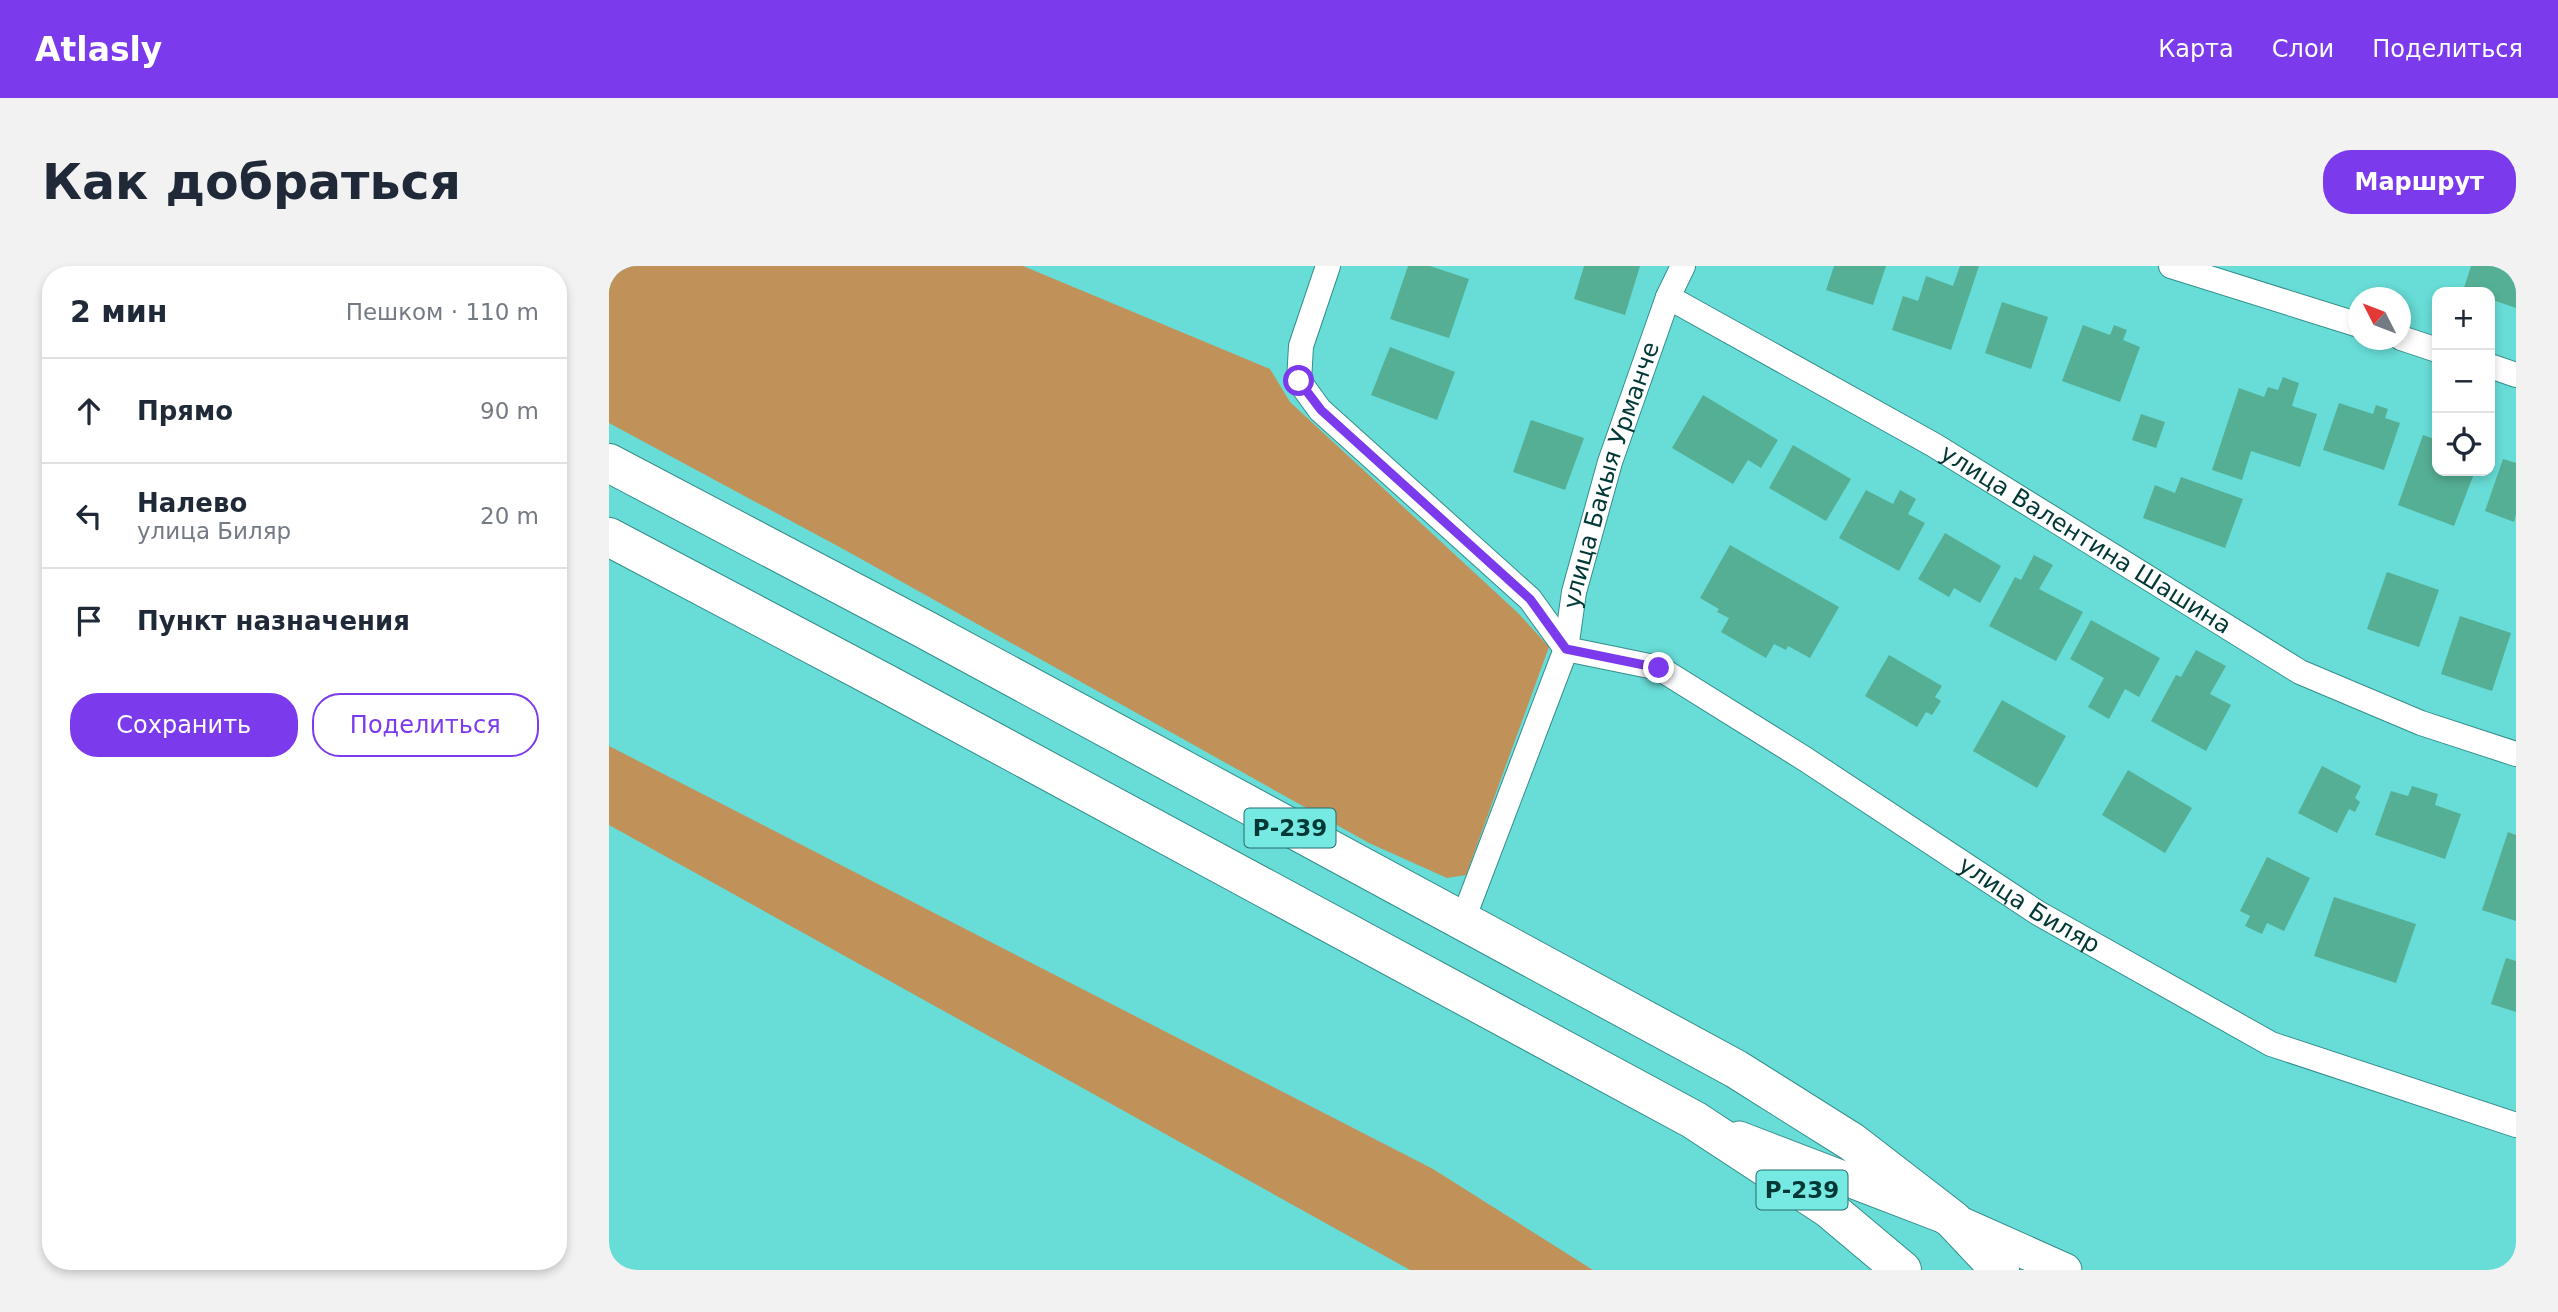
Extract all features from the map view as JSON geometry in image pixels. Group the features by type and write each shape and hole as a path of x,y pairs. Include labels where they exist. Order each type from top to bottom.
{"highway":[{"name":"Р-239","path":"609,463 924,629 1736,1069 1852,1142 1953,1220 2000,1270"},
{"name":"Р-239","path":"609,537 1694,1120 1828,1208 1902,1270"}],"main road":[{"path":"1694,1120 1953,1220 2065,1270"}],"street":[{"path":"1328,266 1301,346 1299,381 1321,410 1530,599 1566,649"},
{"name":"улица Бакыя Урманче","path":"1462,922 1566,649 1574,592 1610,462 1668,298 1683,266"},
{"path":"2171,266 2348,322"},
{"name":"улица Валентина Шашина","path":"1668,298 1934,445 2300,672 2421,723 2516,754"},
{"path":"2411,342 2432,348"},
{"path":"2495,368 2516,374"},
{"name":"улица Биляр","path":"1566,649 1659,668 1805,759 2038,913 2271,1044 2516,1125"}],"shaded area":[{"path":"609,266 1023,266 1270,369 1290,402 1518,613 1549,647 1466,875 1447,878 1369,843 845,550 609,423"},
{"path":"609,746 1433,1169 1593,1270 1410,1270 609,825"}],"building":[{"path":"1408,266 1430,266 1469,279 1449,338 1390,319"},
{"path":"1584,266 1640,266 1625,315 1574,299"},
{"path":"1834,266 1886,266 1873,305 1826,290"},
{"path":"1960,266 1979,266 1951,350 1892,330 1903,296 1918,301 1926,276 1953,286"},
{"path":"2471,266 2516,266 2516,308 2495,301 2495,287 2464,287"},
{"path":"2002,302 2048,317 2031,369 1985,353"},
{"path":"2083,325 2110,335 2114,325 2127,330 2123,340 2140,347 2120,402 2062,381"},
{"path":"1390,347 1455,372 1437,420 1371,395"},
{"path":"2283,377 2299,383 2292,406 2317,414 2300,467 2251,451 2242,480 2212,470 2239,388 2264,397 2268,387 2278,390"},
{"path":"1703,395 1778,440 1761,468 1748,460 1733,484 1672,448"},
{"path":"2339,403 2373,414 2376,405 2388,409 2385,418 2400,423 2384,470 2323,450"},
{"path":"2141,414 2165,422 2156,448 2132,440"},
{"path":"1531,420 1584,438 1565,490 1513,472"},
{"path":"2423,435 2432,438 2432,476 2473,476 2454,526 2398,505"},
{"path":"1793,445 1851,479 1826,521 1769,488"},
{"path":"2503,459 2516,463 2514,522 2485,511"},
{"path":"2181,477 2243,499 2225,548 2143,518 2155,485 2175,493"},
{"path":"1866,490 1893,504 1900,490 1916,499 1908,514 1925,523 1899,571 1839,538"},
{"path":"1945,533 2001,566 1980,603 1954,588 1949,597 1918,579"},
{"path":"1730,545 1839,607 1810,658 1788,646 1786,650 1774,644 1766,658 1721,632 1729,618 1700,598"},
{"path":"2034,555 2053,565 2039,589 2083,612 2056,661 1989,626 2015,577 2021,580"},
{"path":"2387,572 2439,590 2419,647 2367,629"},
{"path":"2460,616 2511,633 2492,691 2441,674"},
{"path":"2091,620 2160,658 2139,697 2125,689 2109,719 2088,707 2104,678 2070,659"},
{"path":"2196,650 2226,666 2210,694 2231,705 2206,751 2151,721 2176,675 2181,677"},
{"path":"1889,655 1942,686 1935,697 1941,701 1932,715 1926,712 1917,727 1865,696"},
{"path":"2002,700 2066,736 2037,788 1973,751"},
{"path":"2322,766 2361,786 2355,798 2360,802 2355,812 2349,809 2337,833 2298,813"},
{"path":"2128,770 2192,808 2165,853 2102,815"},
{"path":"2412,786 2438,794 2435,805 2461,814 2445,859 2375,835 2391,791 2408,796"},
{"path":"2508,832 2516,835 2516,921 2482,910"},
{"path":"2267,857 2310,878 2284,931 2267,923 2262,934 2245,926 2250,916 2240,911"},
{"path":"2334,897 2416,924 2396,983 2314,956"},
{"path":"2506,958 2516,961 2516,1012 2491,1004"}],"route":[{"path":"1299,381 1321,410 1530,599 1566,649 1659,668"}]}
